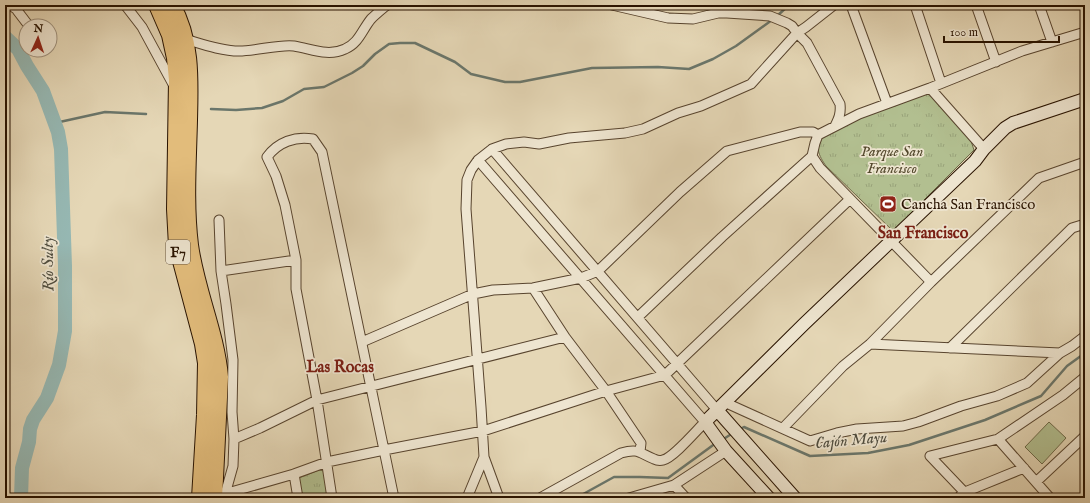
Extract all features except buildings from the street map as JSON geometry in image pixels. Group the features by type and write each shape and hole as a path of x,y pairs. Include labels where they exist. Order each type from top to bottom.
{"highway":[{"name":"F7","path":"157,5 170,35 175,58 176,90 174,209 177,246 203,344 206,363 206,416 200,498"},
{"name":"F7","path":"172,5 185,39 190,81 188,223 194,267 213,333 220,377 220,497"}],"street":[{"path":"10,5 16,9 23,18"},
{"path":"125,5 142,27 176,90"},
{"path":"185,39 210,46 238,51 294,46 324,53 338,52 346,49 359,39 370,21 387,5"},
{"path":"612,5 668,18 693,19 718,13 770,16 792,26 807,43 840,104 839,119 835,126"},
{"path":"499,498 484,457 466,209 467,180 471,170 478,160 492,149 512,143 524,142 540,144 569,138 625,133 643,129 678,113 700,106 751,84 797,33 834,5"},
{"path":"851,5 887,103"},
{"path":"915,5 941,83"},
{"path":"976,5 996,62"},
{"path":"1039,5 1052,42"},
{"path":"638,317 722,237 812,156 818,135 859,114 887,103 930,88 1022,51 1085,32"},
{"path":"930,88 984,149"},
{"path":"540,498 621,453 631,450 640,452 655,460 663,460 671,457 720,406 976,161 984,149 1005,128 1012,123 1085,98"},
{"path":"362,342 472,294 493,290 533,288 581,278 598,271 680,192 727,151 800,132 813,132 818,135"},
{"path":"332,498 317,400 296,289 296,260 285,205 276,176 267,157 273,148 301,138 313,139 322,152 394,498"},
{"path":"492,149 677,363 720,406 737,434 794,498"},
{"path":"812,156 820,168 931,282"},
{"path":"478,160 665,375 705,422 722,445 769,498"},
{"path":"783,428 843,366 870,344 931,282 1039,178 1085,162"},
{"path":"220,497 327,462 483,431 606,391 665,375 850,199"},
{"path":"219,220 220,271 233,360 232,412 234,439 233,466 220,497"},
{"path":"950,348 1072,228 1085,224"},
{"path":"220,271 296,260"},
{"path":"533,288 564,336 606,391 641,443 640,452"},
{"path":"234,439 317,400 477,360 564,336"},
{"path":"720,406 783,428 810,441 857,429 903,426 961,406 998,396 1027,383 1060,353 1085,336"},
{"path":"870,344 1060,353"},
{"path":"1024,468 964,496 930,456 998,439 1063,395 1085,377"},
{"path":"629,498 674,485 737,434"},
{"path":"998,439 1050,498"},
{"path":"1036,482 1083,442"},
{"path":"467,498 484,457"},
{"path":"294,474 298,498"},
{"path":"674,485 686,498"}],"green space":[{"name":"Parque San Francisco","path":"929,92 971,141 974,150 894,230 892,230 826,166 821,159 818,147 820,140 823,137 859,118"},
{"path":"1049,422 1066,438 1042,464 1025,447"},
{"path":"319,470 324,471 329,498 301,498 299,478"}],"waterway":[{"path":"776,17 789,5"},
{"path":"211,109 236,110 262,108 283,101 304,89 324,87 363,66 375,54 389,44 415,43 455,62 471,74 505,82 520,82 592,68 658,67 689,69 713,59 736,46 772,20"},
{"name":"Río Sulty","path":"5,37 18,49 43,91 58,132 61,149 65,266 65,331 59,365 47,398 33,420 30,429 29,442 22,468 21,498"},
{"path":"55,123 105,112 146,114"},
{"name":"Cajón Mayu","path":"740,429 744,427 810,456 868,453 909,445 985,420 1041,396 1067,366 1085,353"},
{"name":"Cajón Mayu","path":"722,440 733,433"},
{"name":"Cajón Mayu","path":"576,498 614,477 668,478 716,443"}],"place":[{"name":"Cancha San Francisco","path":"888,204"}],"district":[{"name":"San Francisco","path":"923,232"},
{"name":"Las Rocas","path":"340,366"}]}
